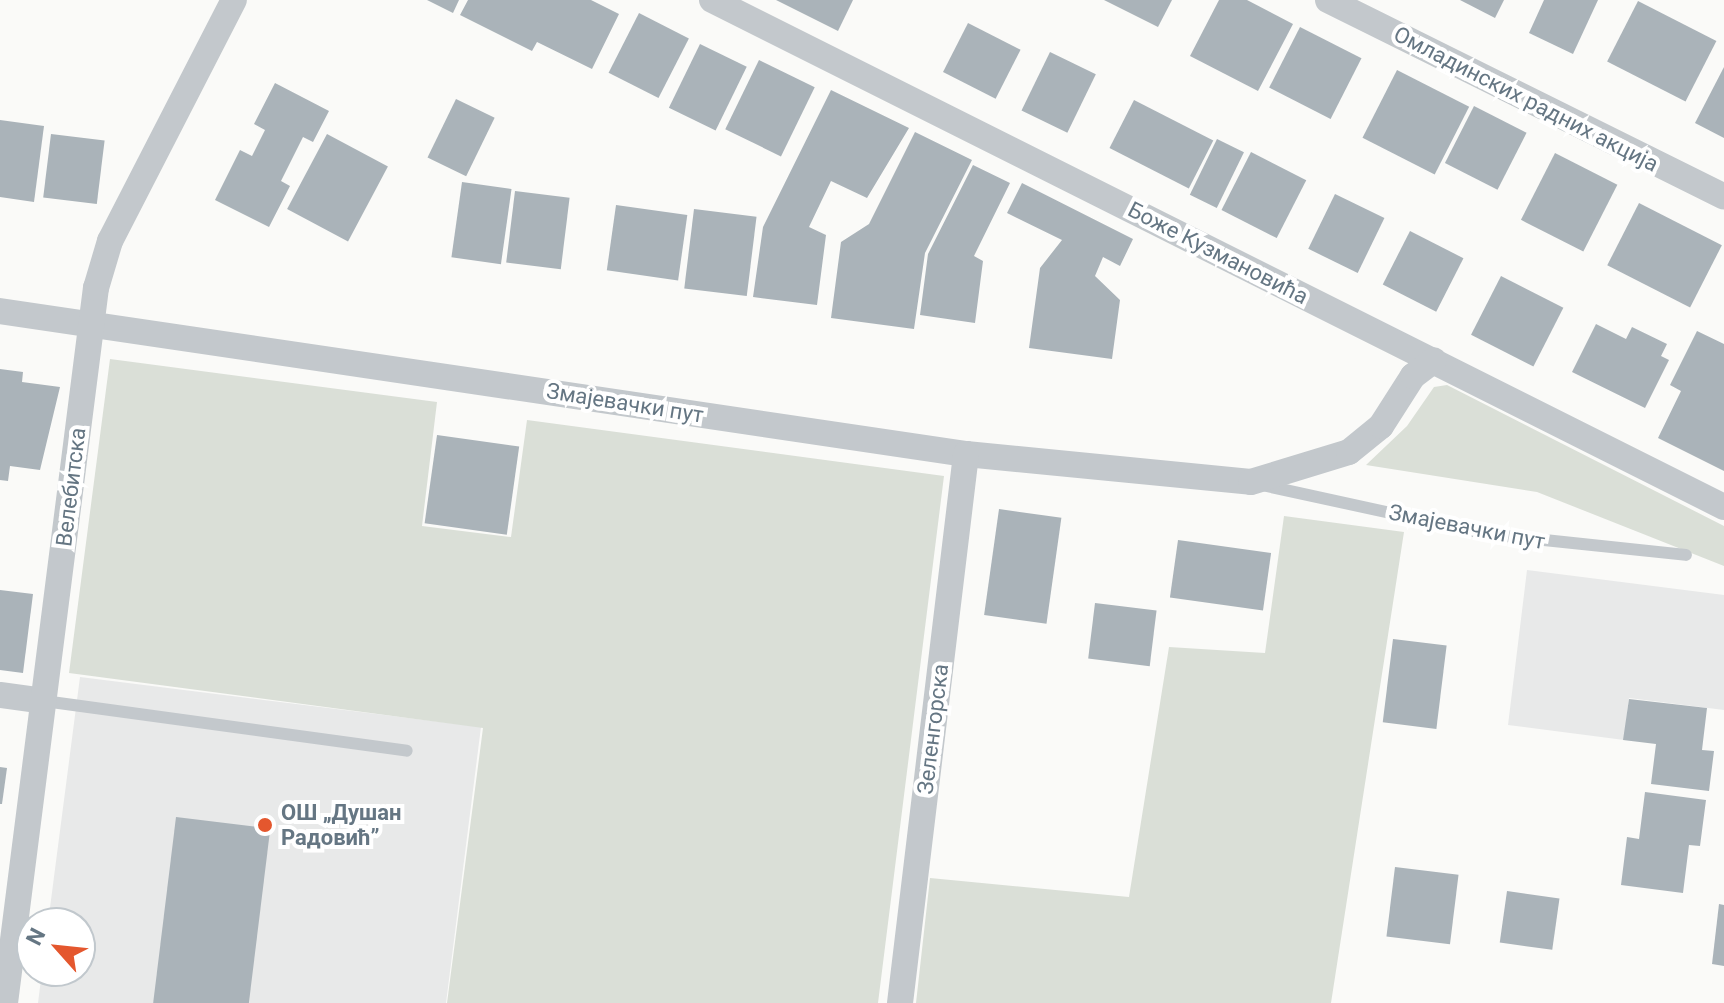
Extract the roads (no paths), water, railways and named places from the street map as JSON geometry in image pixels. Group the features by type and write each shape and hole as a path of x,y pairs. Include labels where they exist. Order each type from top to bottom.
{"street":[{"name":"Велебитска","path":"5,1003 9,909 44,701 92,323 110,241 234,0"},
{"name":"Боже Кузмановића","path":"712,0 1724,507"},
{"name":"Омладинских радних акција","path":"1328,0 1724,197"},
{"name":"Змајевачки пут","path":"0,311 966,454 1251,482 1349,452 1381,426 1413,376 1434,360"},
{"name":"Зеленгорска","path":"900,1003 966,454"},
{"path":"0,695 44,701"}],"lane":[{"name":"Змајевачки пут","path":"1251,482 1487,534 1686,555"},
{"path":"44,701 407,751"}],"place":[{"name":"ОШ „Душан Радовић”","path":"265,825"}]}
